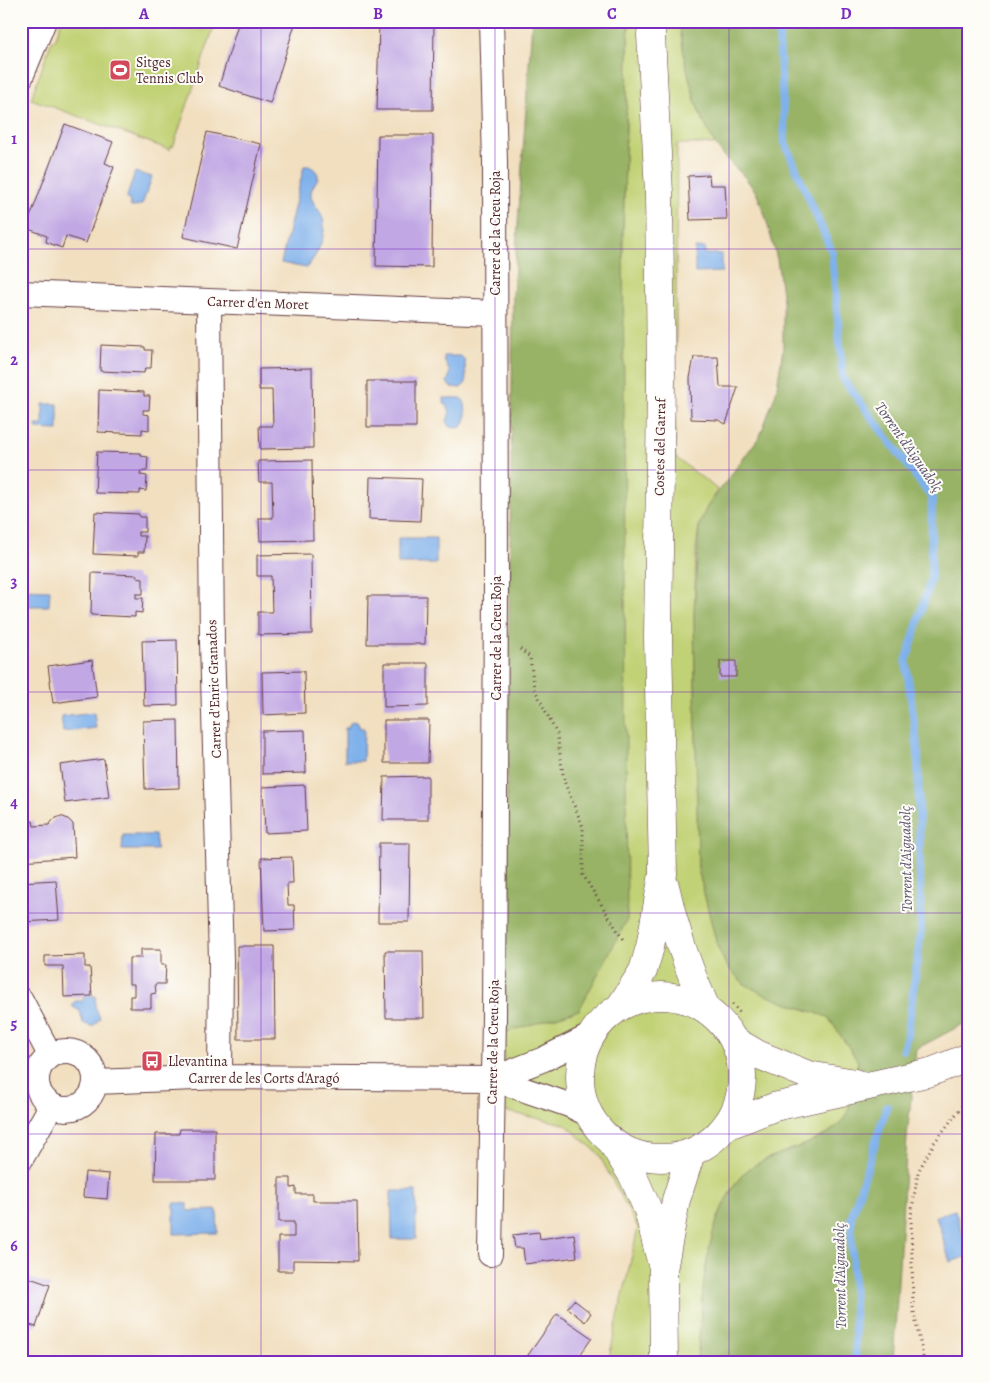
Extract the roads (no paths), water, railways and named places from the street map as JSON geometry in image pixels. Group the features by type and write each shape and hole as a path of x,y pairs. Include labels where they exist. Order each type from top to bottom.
{"main road":[{"name":"Costes del Garraf","path":"652,21 651,35 659,194 661,379 658,638 663,874"},
{"path":"614,1146 650,1159 691,1153 710,1142 729,1124 737,1106 742,1086 735,1042 726,1028 718,1005 695,985 670,910 663,874"},
{"path":"663,874 650,947 643,972 620,1007 600,1023 590,1036 578,1068 582,1098 588,1114 614,1146 633,1176 648,1210 664,1280 664,1362"},
{"path":"620,1007 654,995 674,995 695,1002 718,1005"},
{"path":"735,1042 759,1055 808,1075 868,1086"},
{"path":"729,1124 774,1107 931,1072 962,1060"},
{"path":"652,1362 676,1200 691,1153"}],"street":[{"path":"21,77 44,21"},
{"name":"Carrer de la Creu Roja","path":"490,21 495,162 496,592 490,1254"},
{"name":"Carrer d'en Moret","path":"21,293 494,313"},
{"name":"Carrer d'Enric Granados","path":"209,301 212,644 221,950 220,1078"},
{"path":"21,1000 50,1055"},
{"name":"Carrer de les Corts d'Aragó","path":"493,1079 544,1059 590,1036"},
{"path":"60,1051 73,1051 85,1057 94,1069 96,1082 92,1096 83,1105 68,1110 51,1106 40,1095 36,1082 39,1068 50,1055 60,1051"},
{"name":"Carrer de les Corts d'Aragó","path":"96,1082 220,1078 493,1079 569,1105 588,1114"},
{"path":"21,1159 51,1106"}],"water":[{"path":"304,166 310,166 315,170 318,177 311,196 321,214 324,228 318,250 306,268 281,263"},
{"path":"135,172 152,177 142,205 131,207 129,200 126,199"},
{"path":"695,248 705,248 705,254 722,254 722,272 695,273"},
{"path":"444,356 461,356 465,361 466,383 461,388 450,387 447,382 449,371"},
{"path":"444,398 461,398 464,401 466,417 462,426 457,428 449,426 447,422 450,411 444,403"},
{"path":"43,404 58,404 58,430 37,429 36,425 43,425"},
{"path":"398,538 436,538 436,564 398,564"},
{"path":"21,589 50,590 49,606 21,606"},
{"path":"94,712 96,728 63,732 61,716"},
{"path":"353,721 358,723 360,728 364,728 363,761 345,761 345,728 348,728"},
{"path":"123,835 155,835 157,850 122,850"},
{"path":"85,996 96,996 95,1006 100,1018 93,1026 83,1023 80,1011 73,1007 73,1003 82,1001"},
{"path":"391,1191 416,1191 416,1239 392,1239"},
{"path":"174,1203 188,1203 188,1211 217,1210 218,1233 174,1234"},
{"path":"955,1210 969,1256 950,1262 936,1216"}],"waterway":[{"name":"Torrent d'Aiguadolç","path":"778,21 785,143 832,252 843,379 932,498 931,578 906,662 918,752 921,931 908,1031 903,1050"},
{"name":"Torrent d'Aiguadolç","path":"856,1362 851,1218 887,1106"}],"place":[{"name":"Sitges Tennis Club","path":"120,70"},
{"name":"Llevantina","path":"152,1061"}]}
